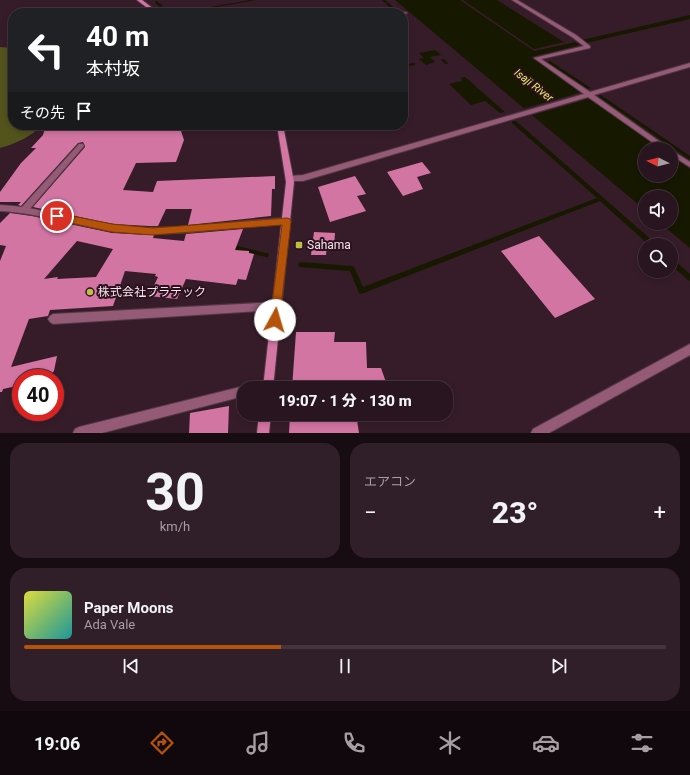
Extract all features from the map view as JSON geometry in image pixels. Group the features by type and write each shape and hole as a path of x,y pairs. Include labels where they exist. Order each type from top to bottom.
{"street":[{"path":"139,0 149,8"},
{"path":"514,0 574,36 588,47 538,58 588,95 657,142"},
{"path":"290,179 303,178 690,65"},
{"path":"269,381 287,222 290,179 281,130"},
{"path":"24,208 80,146"},
{"path":"678,157 690,165"},
{"path":"0,208 24,208 112,228 153,232 287,222"},
{"path":"53,319 277,306"},
{"path":"537,433 690,349"},
{"path":"79,433 237,393"},
{"path":"263,433 264,421"}],"shaded area":[{"path":"0,47 8,48 8,130 37,130 23,139 0,148"}],"water":[{"name":"Isaji River","path":"395,0 497,0 567,44 575,42 580,45 531,57 651,142 638,142 638,182 678,182 678,161 690,169 690,248 668,230 678,230 678,190 638,190 638,204 408,11 408,8 405,8"},
{"path":"690,15 690,19 586,43 582,40"},
{"path":"435,50 441,55 430,57 435,62 426,65 419,59 424,58 419,53"},
{"path":"465,77 505,112 500,113 485,101 471,105 449,84 462,81 461,78"}],"pier":[{"path":"460,0 463,0 534,49 564,42 567,44 534,51"},
{"path":"582,92 591,98 530,116 522,109"}],"building":[{"path":"44,130 181,130 184,140 176,162 136,163 123,190 153,192 157,181 275,176 275,189 272,189 271,216 188,225 192,209 166,209 158,226 149,226 113,224 33,207 85,147 83,142 78,143 21,206 18,205 21,202 0,202 0,192 21,163 36,148 31,148 43,135"},
{"path":"422,162 431,173 417,177 423,189 403,196 387,172"},
{"path":"355,176 366,194 357,196 366,211 330,222 318,187"},
{"path":"10,213 32,216 112,233 154,235 153,238 184,241 186,234 243,229 235,250 249,251 249,253 254,254 246,280 238,279 236,285 186,279 177,299 149,296 158,277 155,276 156,274 125,271 113,306 50,310 48,316 29,319 11,367 57,356 54,369 12,369 12,387 3,389 2,392 0,392 0,261 6,246 0,245 0,223","holes":["77,241 113,249 96,277 57,279 58,277 44,279"]},
{"path":"314,232 335,233 334,247 327,246 326,255 311,255"},
{"path":"539,236 595,299 555,318 501,251"},
{"path":"296,332 335,332 334,342 366,342 367,368 381,368 386,381 292,381"},
{"path":"229,406 228,433 189,433 190,413"},
{"path":"290,421 357,421 359,433 289,433"}],"waterway":[{"path":"208,8 255,0"},
{"path":"383,0 392,8"},
{"path":"156,2 161,6"},
{"path":"443,60 446,63"},
{"path":"549,62 589,88"},
{"path":"408,65 414,64"},
{"path":"600,96 690,158"},
{"path":"514,122 645,238"},
{"path":"301,265 352,269 361,291 601,199"},
{"path":"230,246 266,255"},
{"path":"678,267 690,278"}],"place":[{"name":"Sahama","path":"299,245"},
{"name":"株式会社プラテック","path":"90,292"}],"route":[{"path":"57,216 112,228 153,232 287,222 275,320"}]}
